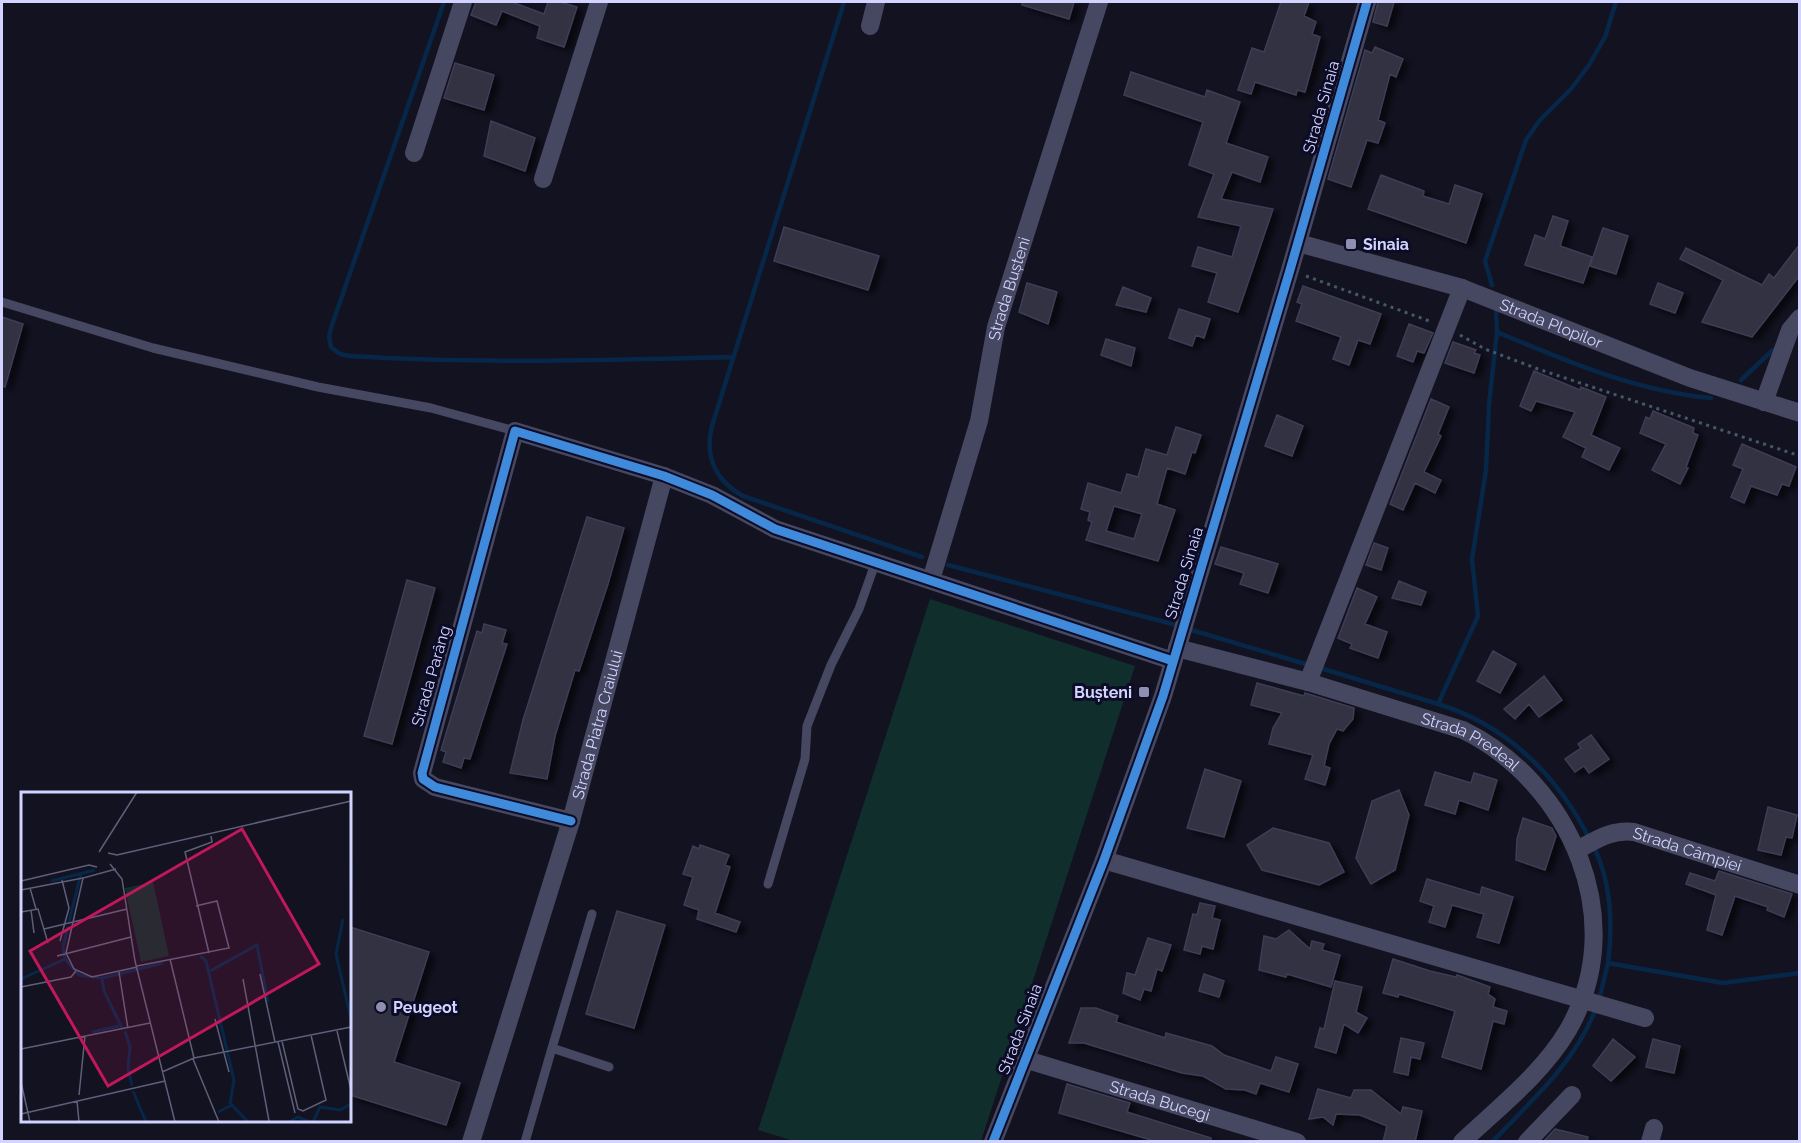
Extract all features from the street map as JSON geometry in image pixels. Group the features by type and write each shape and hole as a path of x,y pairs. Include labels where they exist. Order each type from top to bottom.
{"street":[{"path":"414,153 463,2"},
{"path":"543,178 599,2"},
{"path":"870,26 876,2"},
{"name":"Strada Bușteni","path":"931,580 979,421 996,327 1099,2"},
{"name":"Strada Sinaia","path":"993,1142 1104,860 1177,648 1298,243 1367,2"},
{"name":"Strada Plopilor","path":"1298,243 1462,288 1690,378 1800,413"},
{"path":"1309,679 1462,288"},
{"path":"1764,402 1790,330 1800,318"},
{"name":"Strada Predeal","path":"515,431 664,476 712,495 775,529 931,580 1177,648 1309,679 1456,727 1487,743 1512,764 1544,798 1562,823 1586,845 1593,916 1593,1002 1567,1031 1546,1061 1462,1142"},
{"name":"Strada Parâng","path":"515,431 422,773 423,779 435,787 571,821"},
{"name":"Strada Piatra Craiului","path":"471,1142 571,821 664,476"},
{"name":"Strada Câmpiei","path":"1586,845 1619,831 1634,832 1800,885"},
{"path":"1104,860 1645,1018"},
{"name":"Strada Bucegi","path":"1024,1059 1297,1142"},
{"path":"1527,1142 1572,1095"}],"lane":[{"path":"2,302 153,348 318,387 431,408 515,431"},
{"path":"768,884 805,759 807,726 831,665 859,609 876,561"},
{"path":"525,1142 592,914"},
{"path":"552,1048 609,1067"}],"path":[{"path":"1290,270 1446,327 1498,354 1800,456"}],"green space":[{"path":"930,599 1135,666 981,1141 794,1141 758,1130"}],"building":[{"path":"476,2 512,2 544,14 548,2 560,2 577,7 564,47 537,38 540,26 502,11 496,25 471,15"},
{"path":"1022,2 1074,2 1069,19 1022,5"},
{"path":"1281,2 1309,2 1304,16 1316,22 1312,34 1320,37 1305,92 1297,90 1296,95 1255,82 1251,94 1238,90 1252,48 1264,52"},
{"path":"1378,2 1394,2 1387,26 1373,22"},
{"path":"1375,47 1403,59 1396,77 1390,74 1378,120 1385,123 1378,143 1367,140 1351,187 1328,179 1365,50 1372,53"},
{"path":"455,63 494,75 484,110 444,98"},
{"path":"1131,72 1205,97 1207,90 1240,102 1226,143 1268,157 1260,182 1232,172 1221,199 1273,209 1238,312 1208,302 1217,273 1192,266 1198,247 1232,257 1241,226 1198,217 1214,174 1189,165 1203,122 1124,95"},
{"path":"491,121 535,138 525,171 484,156"},
{"path":"1381,175 1424,191 1423,196 1449,204 1455,185 1482,194 1466,243 1368,209"},
{"path":"1553,216 1568,221 1560,246 1592,257 1583,283 1525,265 1535,235 1545,239"},
{"path":"784,227 879,256 868,290 774,261"},
{"path":"1603,228 1628,236 1616,274 1590,266"},
{"path":"1800,244 1800,275 1752,337 1702,322 1723,280 1680,259 1686,248 1762,285 1769,274 1774,278"},
{"path":"1027,283 1057,292 1048,324 1019,312"},
{"path":"1658,283 1683,293 1675,313 1650,304"},
{"path":"1303,286 1381,314 1370,344 1358,340 1349,365 1333,359 1341,337 1296,321 1302,304 1297,302"},
{"path":"1123,287 1151,298 1146,312 1116,305"},
{"path":"1179,309 1210,319 1204,338 1196,335 1192,346 1169,338"},
{"path":"2,317 23,324 5,387 2,386"},
{"path":"1409,324 1433,333 1424,353 1417,351 1413,362 1397,356"},
{"path":"1106,339 1135,348 1131,366 1101,355"},
{"path":"1453,342 1476,350 1474,353 1480,355 1474,373 1445,363"},
{"path":"1534,371 1580,390 1581,387 1606,397 1591,435 1620,448 1609,470 1582,457 1586,448 1563,437 1575,412 1536,401 1531,411 1520,406"},
{"path":"1431,399 1449,407 1438,434 1441,436 1424,472 1441,480 1435,493 1415,483 1403,510 1390,504"},
{"path":"1653,411 1694,428 1693,433 1698,435 1686,467 1688,468 1680,484 1652,470 1666,444 1640,433 1646,417 1650,419"},
{"path":"1277,415 1303,426 1292,456 1265,446"},
{"path":"1176,427 1201,435 1195,453 1192,452 1185,474 1167,468 1157,504 1175,510 1158,561 1086,540 1092,522 1088,520 1090,512 1081,509 1088,483 1121,493 1127,474 1138,477 1146,449 1167,455","holes":["1114,506 1142,514 1134,539 1106,531"]},
{"path":"1742,444 1796,467 1789,486 1782,484 1777,495 1751,486 1744,503 1731,497 1743,469 1733,465"},
{"path":"587,517 624,528 608,584 579,671 575,670 555,736 547,779 510,773 523,720"},
{"path":"1374,543 1388,548 1381,570 1366,565"},
{"path":"1221,547 1278,564 1268,593 1240,584 1244,573 1215,564"},
{"path":"407,580 435,588 392,744 364,736"},
{"path":"1399,581 1426,592 1421,605 1392,598"},
{"path":"1357,588 1377,597 1365,624 1387,632 1378,658 1350,648 1352,644 1338,638"},
{"path":"484,624 506,630 502,643 507,644 470,759 464,758 461,768 443,762 446,752 441,750 477,631 482,633"},
{"path":"1493,651 1516,664 1500,693 1477,681"},
{"path":"1544,676 1562,700 1539,717 1529,704 1515,719 1504,709"},
{"path":"1257,683 1304,696 1305,693 1354,708 1353,719 1343,731 1337,729 1329,744 1324,766 1330,768 1325,785 1305,779 1313,755 1269,744 1273,728 1282,713 1251,705"},
{"path":"1591,735 1609,759 1589,773 1584,766 1575,772 1565,759 1581,748 1578,744"},
{"path":"1205,769 1241,781 1224,837 1187,828"},
{"path":"1435,772 1471,783 1474,773 1497,780 1488,810 1459,800 1455,814 1425,805"},
{"path":"1399,790 1409,815 1395,870 1371,884 1356,858 1372,801"},
{"path":"1768,807 1797,815 1792,838 1786,837 1781,855 1758,850"},
{"path":"1523,818 1552,828 1556,836 1545,870 1516,860 1517,839"},
{"path":"1273,828 1329,843 1344,872 1319,885 1262,870 1247,845"},
{"path":"700,845 729,855 725,865 730,867 715,913 740,922 736,932 697,919 699,910 684,905 693,877 683,874 693,846 699,849"},
{"path":"1719,871 1792,894 1784,917 1767,910 1768,907 1735,896 1722,935 1707,930 1716,895 1686,884 1690,873 1715,881"},
{"path":"1427,879 1480,895 1482,887 1513,897 1499,943 1477,937 1484,914 1452,905 1445,927 1429,922 1434,906 1420,901"},
{"path":"1200,903 1215,906 1212,918 1220,920 1213,949 1202,946 1200,954 1184,950 1193,914 1197,915"},
{"path":"617,911 665,925 634,1028 586,1014"},
{"name":"Peugeot","path":"351,927 429,952 394,1062 460,1083 446,1125 351,1095"},
{"path":"1289,930 1310,949 1312,941 1324,944 1322,950 1340,955 1331,987 1287,974 1286,977 1259,970 1264,936 1276,939"},
{"path":"1148,938 1171,945 1162,971 1157,969 1151,991 1144,989 1140,1000 1123,993 1127,973 1135,975"},
{"path":"1393,959 1430,971 1456,977 1457,975 1490,987 1488,994 1495,999 1493,1007 1507,1011 1504,1024 1493,1021 1481,1069 1442,1057 1455,1011 1399,994 1398,997 1383,993"},
{"path":"1204,974 1224,981 1219,997 1199,991"},
{"path":"1335,981 1362,987 1356,1012 1367,1018 1358,1033 1344,1024 1336,1053 1315,1047 1320,1028 1324,1029"},
{"path":"1081,1008 1096,1008 1118,1016 1116,1022 1165,1038 1166,1033 1212,1046 1224,1055 1271,1071 1276,1057 1298,1064 1289,1092 1260,1083 1256,1094 1245,1090 1226,1089 1203,1076 1182,1073 1084,1043 1069,1043"},
{"path":"1401,1038 1424,1043 1420,1059 1411,1057 1408,1075 1394,1072"},
{"path":"1613,1039 1635,1057 1611,1081 1593,1066"},
{"path":"1653,1039 1680,1046 1674,1073 1646,1067"},
{"path":"1067,1084 1130,1103 1127,1112 1211,1138 1211,1142 1158,1142 1059,1113"},
{"path":"1318,1089 1351,1098 1354,1090 1371,1090 1401,1114 1403,1107 1422,1111 1415,1142 1383,1142 1387,1126 1360,1115 1336,1114 1333,1125 1323,1117 1309,1119"},
{"path":"1555,1129 1588,1137 1587,1142 1543,1142"}],"waterway":[{"path":"444,2 332,325 329,336 331,347 340,354 350,356 446,360 541,361 733,357"},
{"path":"844,2 712,426 711,458 719,475 743,496 922,557"},
{"path":"1492,285 1485,261 1526,140 1540,120 1571,89 1589,65 1605,37 1616,2"},
{"path":"1496,310 1497,332 1489,404 1486,470 1472,559 1478,616 1438,704 1486,725 1508,739 1528,756 1562,795 1590,840"},
{"path":"1497,332 1575,364 1629,382 1711,398"},
{"path":"1741,380 1773,350"},
{"path":"948,565 1180,626"},
{"path":"1188,629 1309,665"},
{"path":"1317,667 1438,704"},
{"path":"1594,847 1604,875 1609,904 1608,963 1723,983 1800,973"},
{"path":"1599,1000 1608,963"},
{"path":"1492,1142 1537,1096 1565,1063 1577,1046 1596,1008"}],"cycle path":[{"path":"993,1142 1104,860 1163,696 1367,2"},
{"path":"571,821 435,787 423,779 422,773 515,431 664,476 712,495 775,529 1173,661"}],"place":[{"name":"Sinaia","path":"1351,244"},
{"name":"Bușteni","path":"1144,692"},
{"name":"Peugeot","path":"381,1007"}]}
